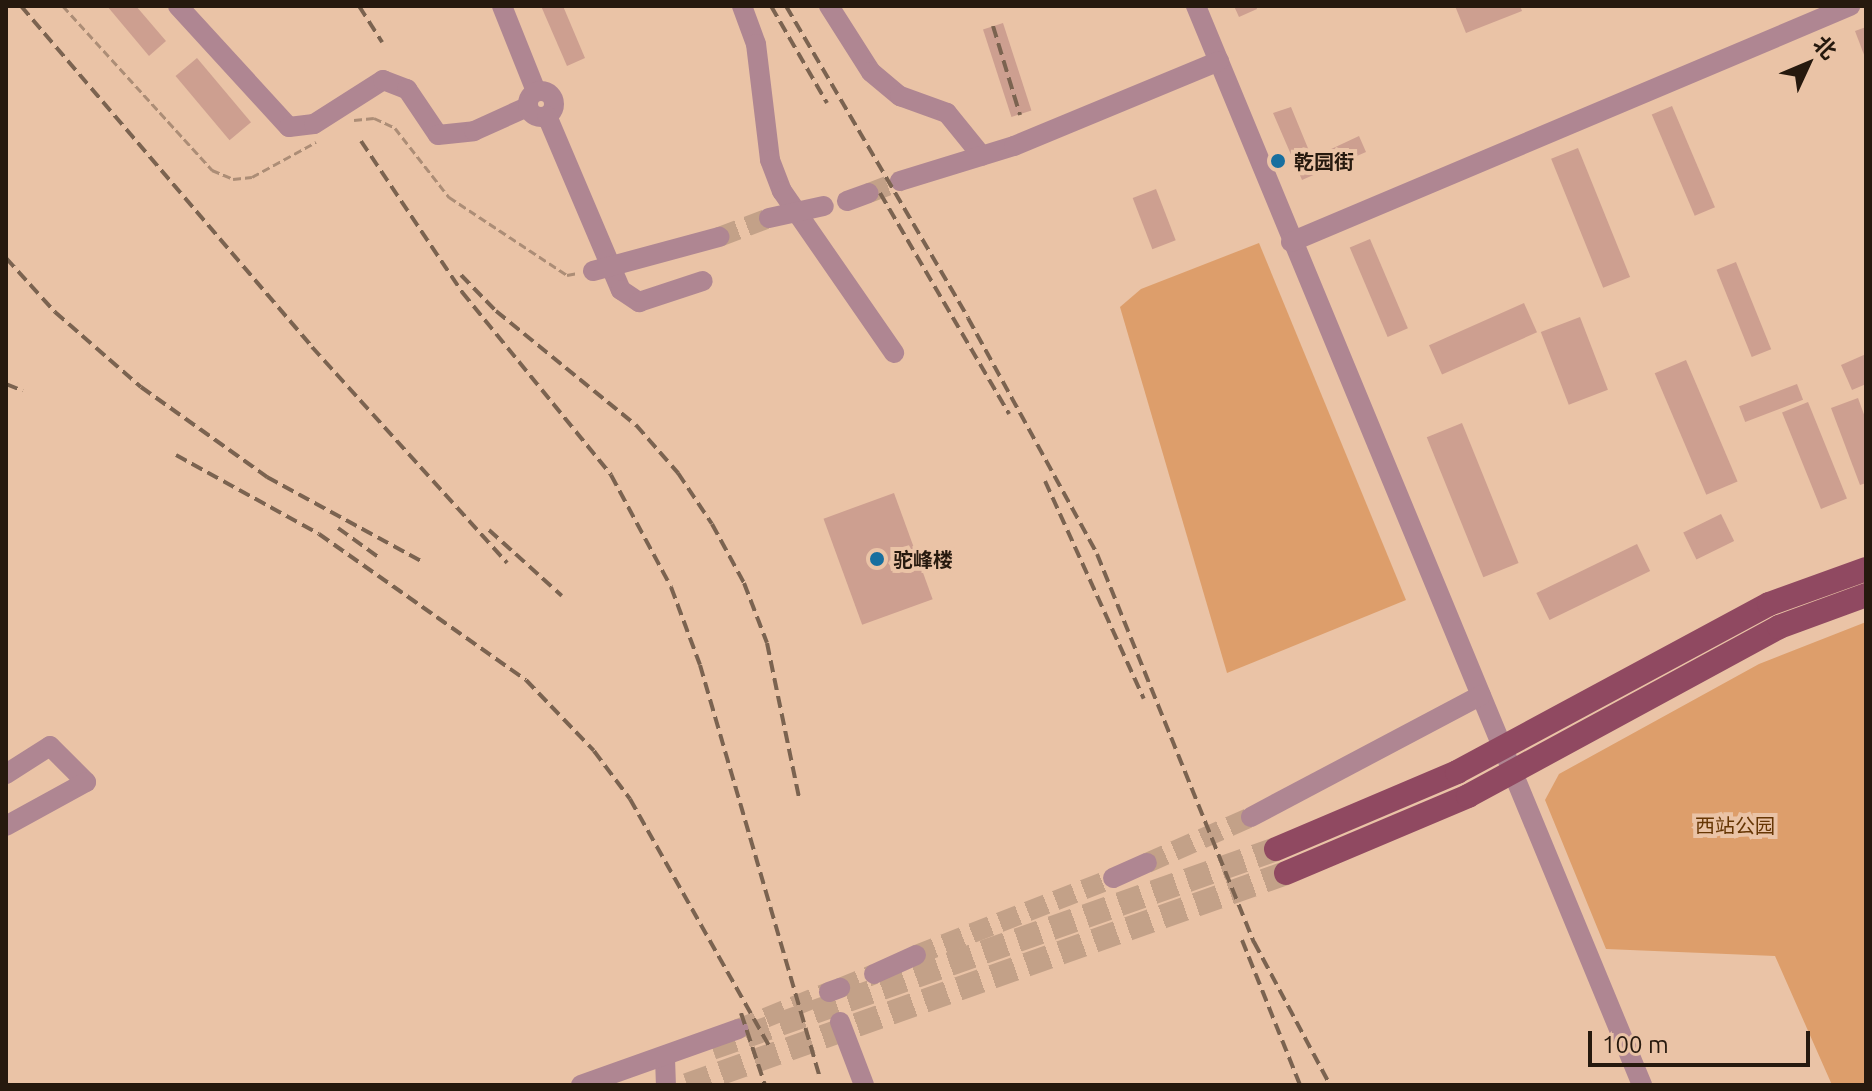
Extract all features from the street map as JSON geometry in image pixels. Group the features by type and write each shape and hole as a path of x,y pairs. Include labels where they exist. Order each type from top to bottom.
{"main road":[{"path":"1276,849 1503,749 1722,627 1866,569"},
{"path":"1286,873 1513,773 1734,649 1866,595"}],"street":[{"path":"178,6 289,127 314,124 383,80 407,89 438,135 474,131 532,99 553,97 554,105 547,116 602,267 621,290 639,302 703,281"},
{"path":"502,6 532,99"},
{"path":"742,6 756,44 770,160 782,191 894,353"},
{"path":"829,6 871,72 900,96 947,113 982,156"},
{"path":"1196,6 1642,1085"},
{"path":"1291,242 1850,6"},
{"path":"900,181 982,156 1219,61"},
{"path":"847,201 869,193"},
{"path":"769,218 824,206"},
{"path":"602,267 719,237"},
{"path":"1251,817 1481,695"},
{"path":"6,774 50,746 86,782 6,826"},
{"path":"1113,878 1147,863"},
{"path":"874,974 916,955"},
{"path":"840,1022 864,1085"},
{"path":"581,1085 665,1058 738,1029"},
{"path":"665,1058 666,1085"}],"path":[{"path":"63,6 212,170 233,179 252,177 323,139"},
{"path":"345,123 374,118 395,128 449,197 488,226 567,275 602,267"}],"green space":[{"path":"1259,243 1406,600 1227,673 1120,307 1141,289"},
{"name":"西站公园","path":"1866,622 1866,1085 1832,1085 1775,956 1606,949 1545,800 1559,774 1759,664"}],"building":[{"path":"107,6 136,6 166,41 149,56"},
{"path":"541,6 563,6 585,58 567,66"},
{"path":"1234,6 1256,6 1257,9 1239,17"},
{"path":"1455,6 1520,6 1522,11 1466,33"},
{"path":"1003,23 1031,110 1011,117 983,29"},
{"path":"1866,27 1866,60 1855,31"},
{"path":"197,58 251,122 230,140 176,76"},
{"path":"1672,106 1715,207 1695,216 1652,115"},
{"path":"1291,107 1312,158 1359,136 1366,152 1302,180 1273,113"},
{"path":"1578,148 1630,277 1603,288 1551,159"},
{"path":"1156,189 1176,240 1152,249 1133,198"},
{"path":"1370,239 1408,328 1388,337 1350,248"},
{"path":"1736,262 1771,349 1752,357 1717,270"},
{"path":"1524,303 1537,332 1442,375 1429,345"},
{"path":"1580,317 1608,390 1569,405 1541,332"},
{"path":"1866,354 1866,384 1852,390 1841,365"},
{"path":"1686,360 1738,482 1706,495 1655,373"},
{"path":"1797,384 1803,400 1745,422 1739,406"},
{"path":"1858,398 1866,420 1866,483 1860,485 1831,408"},
{"path":"1808,402 1847,498 1821,509 1782,412"},
{"path":"1462,423 1519,563 1483,577 1427,437"},
{"name":"驼峰楼","path":"894,493 933,599 862,625 824,519"},
{"path":"1721,514 1734,541 1696,559 1683,532"},
{"path":"1637,544 1650,571 1549,620 1536,593"}],"tunnel":[{"path":"869,193 900,181"},
{"path":"719,237 769,218"},
{"path":"1147,863 1251,817"},
{"path":"712,1048 1276,849"},
{"path":"687,1085 1286,873"},
{"path":"916,955 1113,878"},
{"path":"840,988 874,974"},
{"path":"738,1029 829,992"}],"railway":[{"path":"21,6 312,347 507,563"},
{"path":"359,6 382,42"},
{"path":"771,6 827,103"},
{"path":"786,6 968,318 1097,554 1254,942 1330,1085"},
{"path":"993,26 1020,115"},
{"path":"361,141 462,292 611,475 671,587 700,665 819,1075"},
{"path":"880,193 1009,414"},
{"path":"6,258 55,312 141,387 267,477 423,562"},
{"path":"461,275 496,311 636,425 678,473 712,524 744,583 767,643 799,798"},
{"path":"6,384 23,391"},
{"path":"176,455 319,534 526,680 594,751 630,799 771,1049"},
{"path":"1045,481 1144,699"},
{"path":"338,528 378,557"},
{"path":"489,530 562,596"},
{"path":"1242,940 1300,1085"},
{"path":"741,1013 765,1085"}],"place":[{"name":"乾园街","path":"1278,161"},
{"name":"驼峰楼","path":"877,559"}]}
